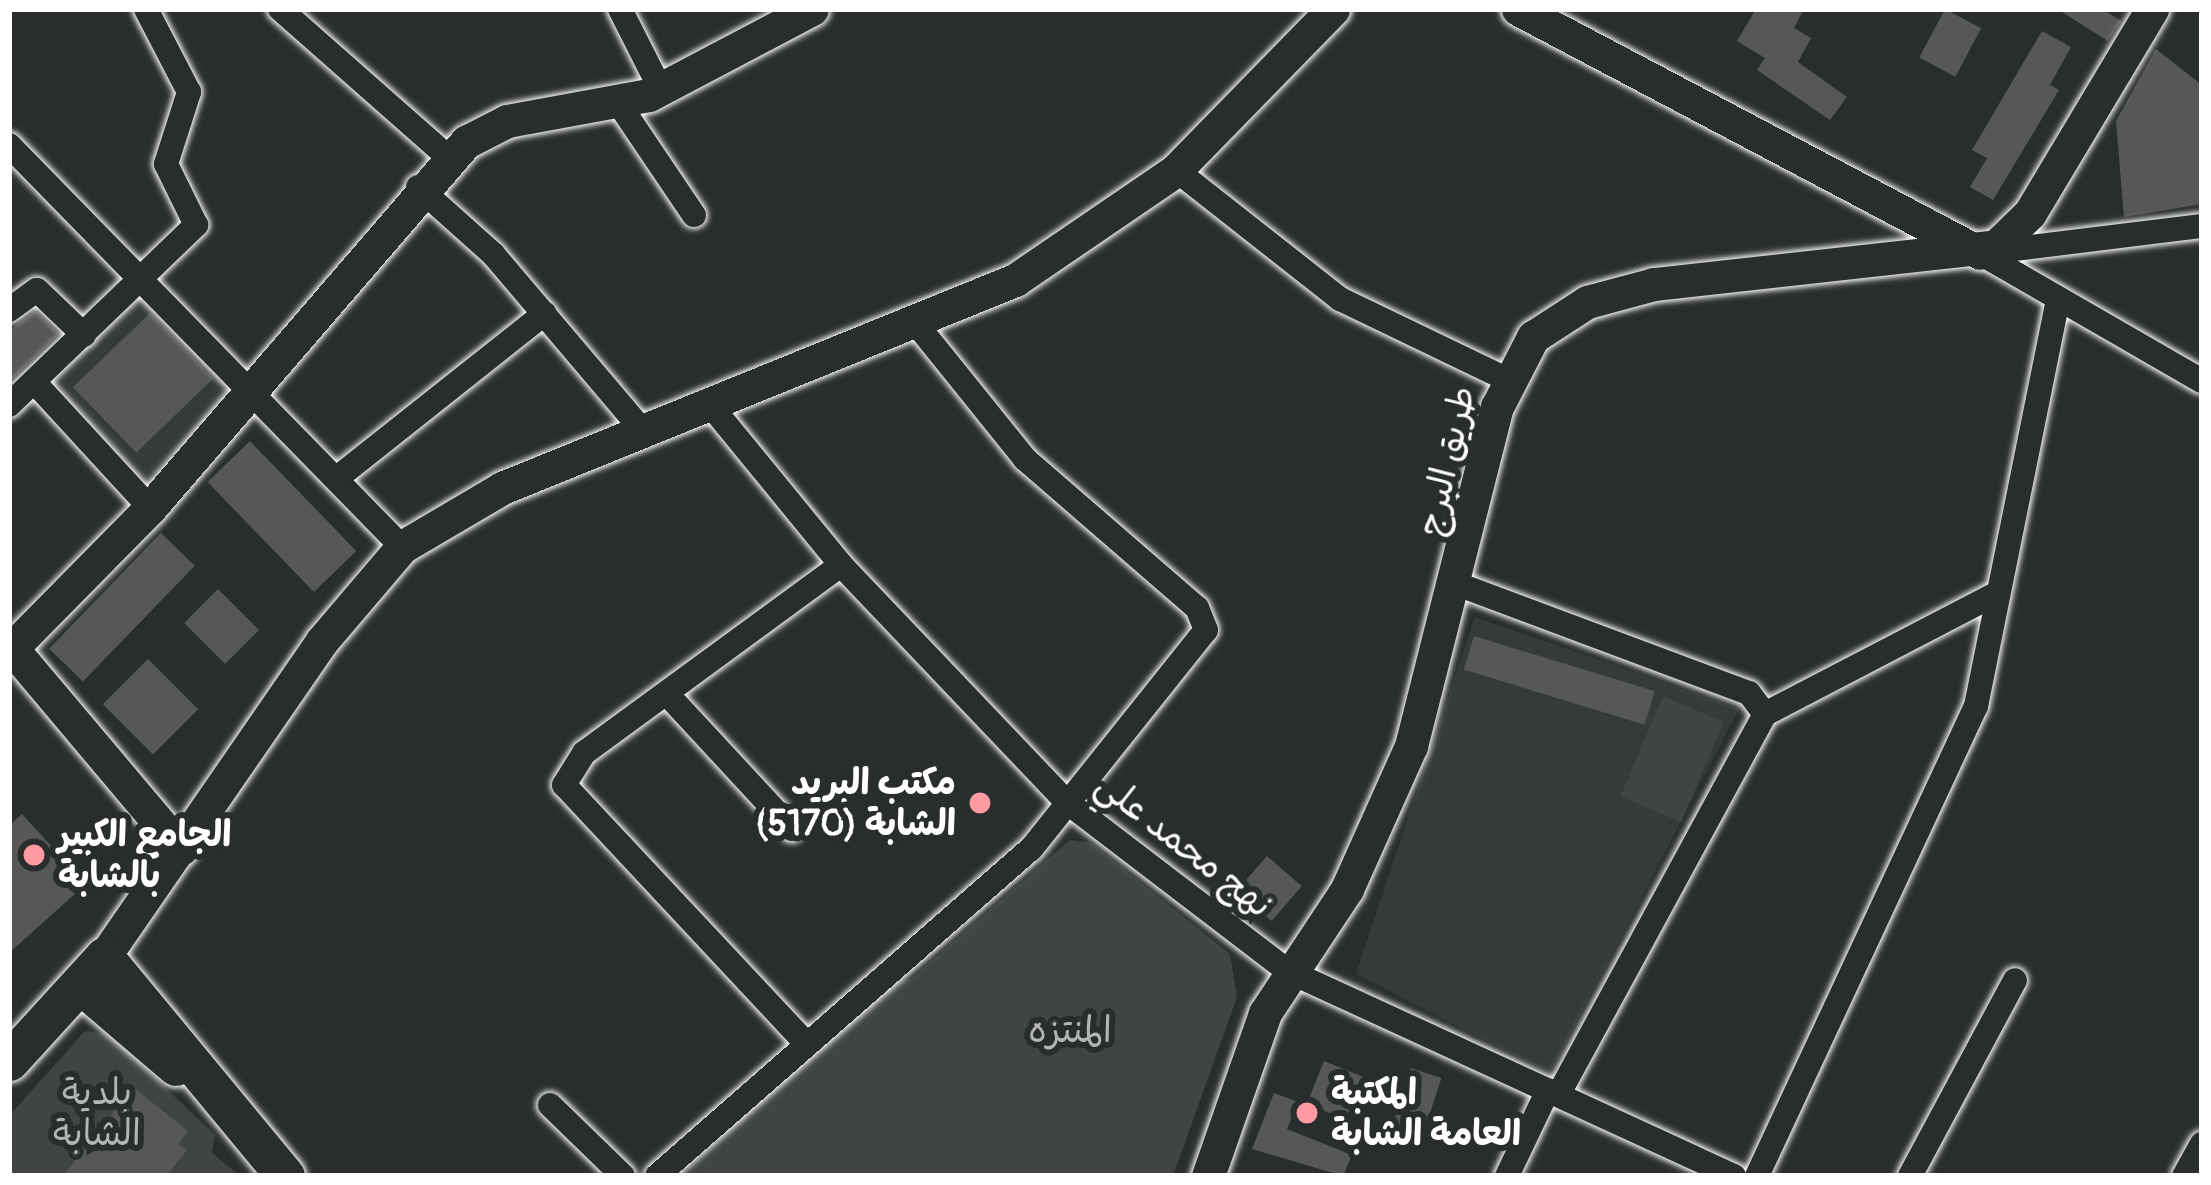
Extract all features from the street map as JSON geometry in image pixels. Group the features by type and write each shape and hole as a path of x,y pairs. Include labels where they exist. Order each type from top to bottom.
{"main road":[{"path":"9,1061 92,970 138,1043 191,1075 285,1176"}],"street":[{"path":"9,405 37,385 196,225 166,164 189,92 146,9"},
{"path":"280,9 448,157"},
{"path":"620,9 661,90"},
{"path":"182,849 10,648 150,508 448,157 507,121 619,104 661,90 812,9"},
{"path":"92,970 402,547 502,488 642,430 919,327 1061,252 1176,170 1333,9"},
{"path":"1518,9 1980,254 2202,381"},
{"path":"1980,254 2030,213 2150,10"},
{"path":"619,104 694,215"},
{"path":"9,145 402,547"},
{"path":"1176,170 1340,298 1506,379"},
{"path":"418,188 545,313 642,430"},
{"path":"1980,254 2202,226"},
{"name":"طريق البرج","path":"1208,1176 1288,970 1378,825 1457,584 1506,379 1557,317 1613,292 1980,254"},
{"path":"9,310 38,290 84,335"},
{"path":"1757,1176 1976,706 2058,300"},
{"path":"337,478 545,313"},
{"path":"657,1176 802,1040 997,880 1068,803 1205,620 1025,459 919,327"},
{"path":"37,385 150,508"},
{"name":"نهج محمد علي","path":"712,406 842,565 1068,803 1288,970 1734,1176"},
{"path":"802,1040 564,785 572,762 842,565"},
{"path":"1457,584 1749,693 1765,714"},
{"path":"1507,1176 1765,714 1997,593"},
{"path":"667,694 792,830"},
{"path":"1910,1176 2015,980"},
{"path":"550,1105 623,1176"},
{"path":"2184,1176 2202,1144"},
{"path":"1668,1176 1680,1151"}],"shaded area":[{"path":"128,282 236,393 127,498 19,387"},
{"path":"1475,617 1739,709 1550,1073 1356,974"}],"green space":[{"path":"1663,696 1724,722 1681,822 1620,796"},
{"name":"المنتزه","path":"1070,840 1091,843 1230,954 1237,997 1173,1176 680,1176 890,981 911,979"},
{"name":"بلدية الشابة","path":"85,1031 109,1034 215,1135 212,1153 240,1176 9,1176 9,1116"}],"building":[{"path":"1756,9 1804,9 1794,28 1811,38 1798,62 1847,97 1830,120 1757,70 1765,58 1737,41"},
{"path":"1945,9 1981,28 1955,77 1919,58"},
{"path":"2057,9 2102,9 2121,21 2108,41"},
{"path":"2042,31 2071,47 2050,85 2059,90 1993,200 1970,187 1987,158 1972,150"},
{"path":"2156,49 2202,85 2202,204 2124,217 2116,121"},
{"path":"35,311 59,334 9,382 9,331"},
{"path":"150,313 213,378 136,453 73,387"},
{"path":"250,441 356,551 314,592 208,482"},
{"path":"161,533 195,566 83,681 49,649"},
{"path":"218,589 259,630 225,664 184,623"},
{"path":"1474,636 1655,691 1645,725 1464,669"},
{"path":"148,659 198,709 153,754 103,704"},
{"name":"الجامع الكبير بالشابة","path":"22,814 86,884 9,953 9,826"},
{"path":"1267,856 1302,886 1272,921 1237,891"},
{"path":"1324,1061 1363,1077 1346,1119 1307,1104"},
{"path":"1411,1068 1441,1078 1420,1143 1390,1133"},
{"name":"بلدية الشابة","path":"133,1087 188,1131 178,1144 187,1150 166,1176 63,1176"},
{"path":"1274,1093 1298,1102 1287,1129 1352,1155 1343,1176 1252,1149"}],"place":[{"name":"مكتب البريد الشابة (5170)","path":"980,803"},
{"name":"الجامع الكبير بالشابة","path":"34,855"},
{"name":"المكتبة العامة الشابة","path":"1307,1113"}]}
